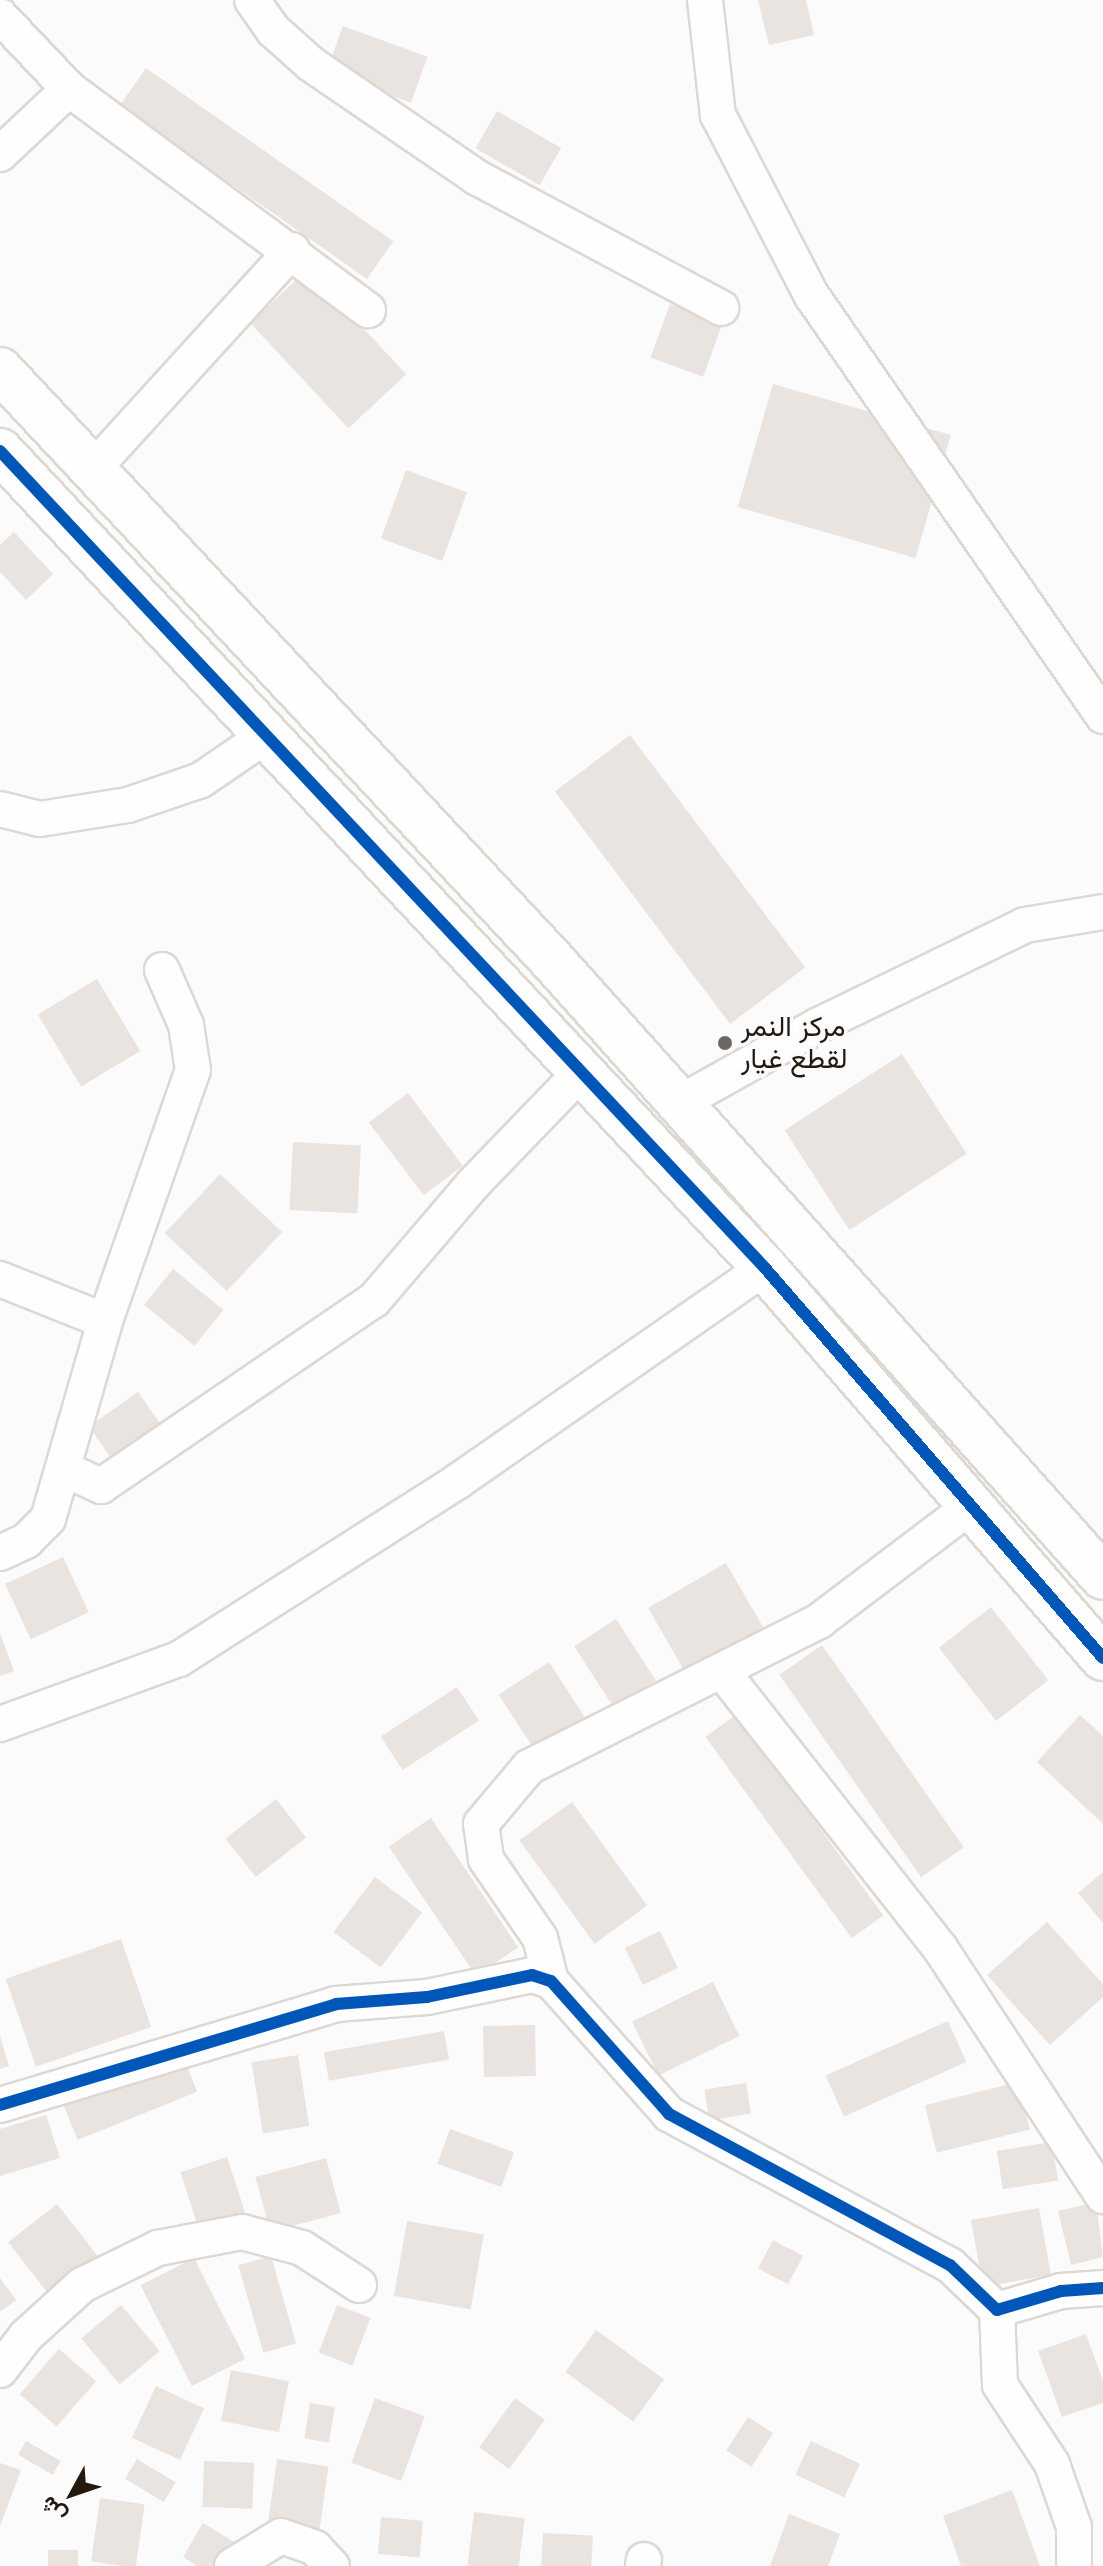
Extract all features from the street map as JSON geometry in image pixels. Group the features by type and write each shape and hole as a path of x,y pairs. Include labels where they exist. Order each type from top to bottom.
{"street":[{"path":"0,7 6,0"},
{"path":"252,0 273,30 311,64 476,177 721,308"},
{"path":"705,0 718,115 812,296 1103,716"},
{"path":"0,16 69,89 292,250 368,310"},
{"path":"0,154 69,89"},
{"path":"93,469 292,250"},
{"path":"0,370 552,960 1103,1577"},
{"path":"0,451 270,733 765,1268 1103,1658"},
{"path":"0,809 40,819 128,805 201,780 270,733"},
{"path":"681,1102 817,1026 1025,925 1103,912"},
{"path":"512,998 552,960"},
{"path":"0,1553 26,1541 48,1519 105,1321 193,1070 186,1025 162,970"},
{"path":"64,1469 101,1486 374,1300 473,1184 581,1072"},
{"path":"0,1724 179,1659 458,1481 765,1268"},
{"path":"0,1279 105,1321"},
{"path":"971,1506 819,1621 529,1767 481,1824 486,1859 540,1938 551,1981 669,2114 950,2265 997,2310 1000,2385 1052,2464 1074,2527 1074,2566"},
{"path":"722,1671 940,1948 1103,2196"},
{"path":"0,2105 336,2004 427,1997 532,1975 551,1981"},
{"path":"0,2370 26,2336 82,2285 158,2248 242,2232 302,2248 359,2285"},
{"path":"997,2310 1061,2291 1103,2288"},
{"path":"232,2566 281,2536 315,2548 332,2566"}],"building":[{"path":"758,0 806,0 814,35 769,45"},
{"path":"343,26 428,57 411,103 326,72"},
{"path":"146,68 393,241 367,279 120,106"},
{"path":"497,111 561,148 540,185 476,148"},
{"path":"308,269 406,374 348,428 250,323"},
{"path":"670,304 723,323 703,377 651,358"},
{"path":"773,384 951,435 916,558 738,507"},
{"path":"406,470 467,492 442,561 381,539"},
{"path":"14,532 53,574 26,600 0,572 0,545"},
{"path":"630,735 805,967 730,1024 555,792"},
{"path":"97,979 140,1051 81,1087 38,1015"},
{"path":"902,1054 967,1154 849,1230 785,1130"},
{"path":"408,1093 463,1166 424,1195 369,1122"},
{"path":"293,1142 361,1146 357,1213 289,1210"},
{"path":"220,1174 282,1232 227,1291 165,1233"},
{"path":"173,1269 224,1310 195,1346 144,1305"},
{"path":"138,1392 165,1431 116,1465 89,1426"},
{"path":"63,1557 89,1612 31,1639 5,1584"},
{"path":"726,1563 765,1630 687,1675 648,1608"},
{"path":"991,1607 1048,1680 996,1721 939,1648"},
{"path":"616,1619 656,1680 614,1707 574,1646"},
{"path":"0,1633 14,1671 0,1676"},
{"path":"822,1645 964,1847 921,1877 779,1675"},
{"path":"549,1662 591,1727 541,1759 499,1695"},
{"path":"457,1687 479,1721 402,1770 381,1737"},
{"path":"737,1714 883,1915 852,1938 705,1737"},
{"path":"1080,1715 1103,1736 1103,1824 1037,1762"},
{"path":"276,1799 306,1838 256,1877 226,1838"},
{"path":"572,1802 647,1906 595,1944 519,1840"},
{"path":"431,1818 518,1947 476,1976 389,1847"},
{"path":"1103,1872 1103,1923 1078,1893"},
{"path":"375,1877 422,1913 381,1968 333,1932"},
{"path":"1047,1922 1103,1984 1103,1997 1050,2045 987,1975"},
{"path":"660,1931 678,1968 643,1985 625,1948"},
{"path":"121,1939 151,2027 36,2067 6,1979"},
{"path":"713,1982 739,2036 658,2075 632,2021"},
{"path":"948,2021 966,2062 844,2117 826,2076"},
{"path":"535,2025 536,2076 484,2077 483,2026"},
{"path":"444,2031 449,2060 329,2081 324,2052"},
{"path":"0,2036 9,2066 0,2069"},
{"path":"180,2049 197,2092 78,2140 60,2097"},
{"path":"298,2055 309,2126 263,2133 252,2062"},
{"path":"1018,2082 1030,2130 937,2153 925,2105"},
{"path":"746,2083 751,2114 709,2120 705,2090"},
{"path":"46,2115 60,2158 0,2176 0,2129"},
{"path":"450,2129 514,2152 501,2187 437,2164"},
{"path":"1052,2142 1058,2181 1003,2189 997,2151"},
{"path":"227,2157 254,2240 207,2255 180,2172"},
{"path":"326,2158 341,2213 270,2232 255,2177"},
{"path":"1096,2202 1103,2257 1071,2265 1058,2211"},
{"path":"57,2204 99,2258 50,2296 8,2242"},
{"path":"1039,2208 1051,2275 983,2287 971,2220"},
{"path":"407,2221 484,2235 471,2309 394,2296"},
{"path":"773,2240 803,2256 788,2284 758,2268"},
{"path":"271,2256 296,2343 263,2353 238,2265"},
{"path":"194,2258 245,2359 192,2386 141,2285"},
{"path":"0,2278 16,2300 0,2312"},
{"path":"121,2305 160,2351 120,2384 81,2338"},
{"path":"337,2305 371,2318 352,2366 319,2353"},
{"path":"596,2330 664,2379 633,2421 565,2372"},
{"path":"1086,2334 1103,2381 1103,2403 1062,2417 1038,2351"},
{"path":"59,2349 96,2381 57,2426 20,2394"},
{"path":"231,2370 289,2381 279,2432 221,2421"},
{"path":"156,2386 204,2408 180,2460 132,2438"},
{"path":"375,2398 425,2416 401,2481 351,2463"},
{"path":"515,2398 545,2420 509,2469 479,2447"},
{"path":"310,2403 335,2407 329,2442 304,2439"},
{"path":"748,2417 773,2433 751,2467 726,2451"},
{"path":"26,2441 61,2461 53,2475 18,2455"},
{"path":"811,2441 860,2464 844,2497 795,2475"},
{"path":"137,2459 176,2482 164,2502 125,2479"},
{"path":"277,2459 328,2466 319,2536 267,2528"},
{"path":"204,2461 254,2463 252,2509 202,2507"},
{"path":"0,2463 21,2470 0,2526"},
{"path":"1012,2490 1040,2566 961,2566 943,2516"},
{"path":"100,2498 145,2504 136,2566 91,2561"},
{"path":"474,2512 525,2518 519,2566 467,2566"},
{"path":"789,2514 840,2534 828,2566 770,2566"},
{"path":"381,2517 423,2521 420,2558 378,2554"},
{"path":"203,2523 241,2546 229,2566 197,2566 183,2557"},
{"path":"543,2533 593,2536 591,2566 541,2566"},
{"path":"48,2550 78,2550 78,2566 48,2566"}],"cycle path":[{"path":"0,451 765,1268 1103,1658"},
{"path":"0,2105 336,2004 427,1997 532,1975 551,1981 669,2114 950,2265 997,2310 1061,2291 1103,2288"}],"place":[{"name":"مركز النمر لقطع غيار","path":"725,1043"}]}
